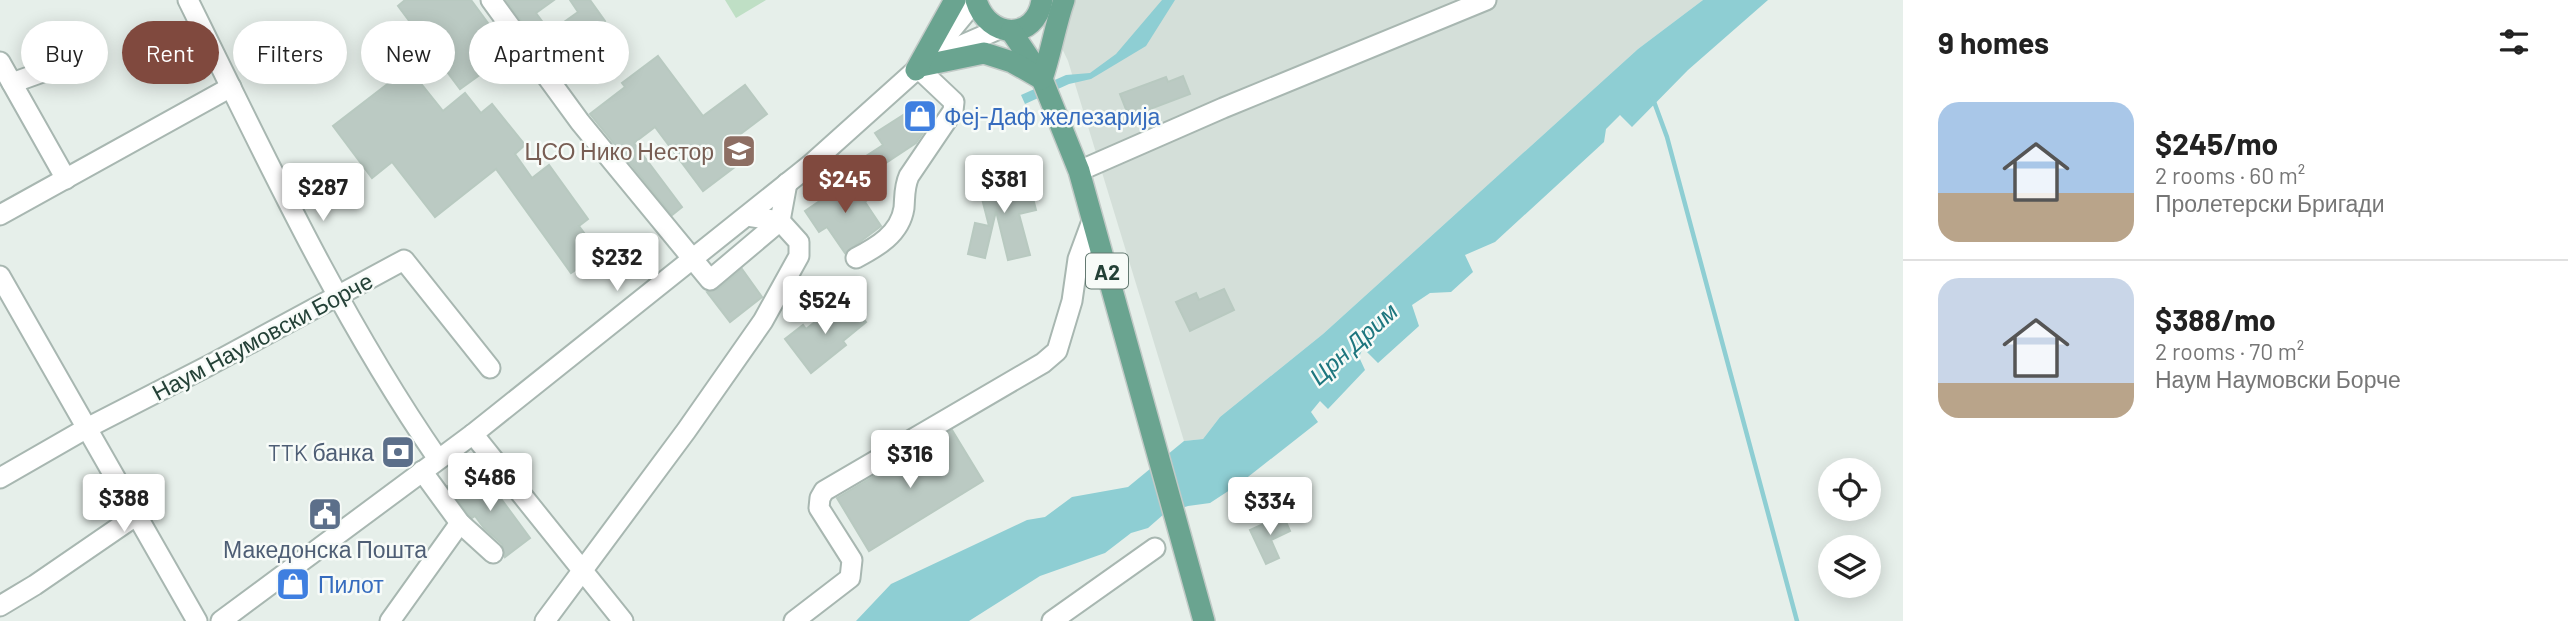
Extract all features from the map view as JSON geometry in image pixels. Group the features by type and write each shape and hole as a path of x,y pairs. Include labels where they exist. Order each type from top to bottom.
{"main road":[{"path":"920,66 955,0"},
{"name":"A2","path":"976,0 980,12 988,22 1005,30 1042,78 1079,171 1204,621"},
{"path":"920,66 984,53 1012,62 1042,78 1064,0"},
{"name":"A2","path":"1005,30 1022,28 1032,22 1040,7"},
{"name":"A2","path":"1040,7 1042,78"}],"street":[{"path":"188,0 338,296 393,393 438,459"},
{"path":"491,0 580,122 710,280 780,221 787,183"},
{"path":"221,621 473,434 810,165 920,66 976,0"},
{"path":"1079,171 1223,108 1486,0"},
{"path":"920,66 1005,30"},
{"path":"0,62 66,179"},
{"path":"856,258 895,232 902,219 904,187 909,176 953,111 954,102 920,66"},
{"path":"12,83 21,80"},
{"path":"0,215 231,87"},
{"path":"546,621 763,321 799,256 799,242 780,221 747,216"},
{"path":"794,621 850,578 852,561 819,508 824,491 1043,363 1057,351 1072,301 1078,259 1092,221"},
{"name":"Наум Наумовски Борче","path":"0,478 87,428 404,260 490,368"},
{"path":"0,276 197,621"},
{"path":"473,434 623,621"},
{"path":"422,471 460,523 493,553"},
{"path":"0,606 136,516"},
{"path":"390,621 460,523"},
{"path":"1052,621 1155,548"}],"shaded area":[{"path":"1039,0 1703,0 1638,49 1323,334 1220,417 1203,439 1184,441 1068,61"}],"green space":[{"path":"725,0 766,0 736,18"}],"water":[{"path":"1162,0 1175,0 1146,46 1091,79 1069,84 1025,104 1021,95 1066,75 1090,73 1116,54"},
{"name":"Црн Дрим","path":"1703,0 1768,0 1688,70 1632,127 1620,115 1606,129 1604,142 1495,242 1465,255 1473,272 1451,292 1430,293 1412,305 1419,326 1378,363 1363,348 1359,357 1365,370 1328,409 1320,401 1311,412 1318,422 1239,484 1210,503 1188,506 1164,514 1148,528 1131,533 1105,553 1040,576 969,621 856,621 891,584 1027,520 1045,517 1072,497 1128,487 1184,441 1203,439 1220,417 1323,334 1638,49"}],"building":[{"path":"405,0 471,0 486,21 469,21 469,83 460,89 455,82 455,21 409,21 398,6"},
{"path":"506,0 554,0 536,13 542,21 521,21"},
{"path":"570,0 590,0 605,21 565,21 578,12"},
{"path":"658,56 703,116 745,85 767,114 730,142 744,160 703,191 655,127 634,143 682,207 672,215 590,114 625,87 623,84 629,84 629,78"},
{"path":"1183,76 1190,94 1129,117 1120,94 1166,77 1168,82"},
{"path":"387,84 421,84 443,111 465,93 481,113 492,104 525,145 515,154 532,178 549,165 588,219 579,226 599,253 571,273 496,169 435,217 392,162 372,178 333,126"},
{"path":"914,108 927,127 916,143 872,172 863,158 883,145 875,133"},
{"path":"1026,171 1036,210 1019,214 1030,255 1008,260 996,211 985,258 968,254 975,223 989,226 978,183"},
{"path":"855,177 869,198 865,202 881,226 845,253 827,227 819,232 805,211"},
{"path":"742,269 762,297 730,322 707,292 718,289"},
{"path":"1224,289 1234,310 1190,331 1176,302 1196,293 1199,300"},
{"path":"840,302 846,310 852,305 866,322 843,341 846,345 811,373 785,339 803,325 806,329"},
{"path":"952,430 983,481 869,551 837,498"},
{"path":"469,471 492,502 499,496 530,538 505,557 502,544 475,516 472,518 469,515 448,486"},
{"path":"1283,515 1290,531 1271,540 1279,558 1266,564 1250,530"}],"waterway":[{"path":"1653,99 1667,137 1797,621"}],"place":[{"name":"Феј-Даф железарија","path":"920,116"},
{"name":"ЦСО Нико Нестор","path":"739,151"},
{"name":"TTK банка","path":"398,452"},
{"name":"Македонска Пошта","path":"325,514"},
{"name":"Пилот","path":"293,584"}]}
